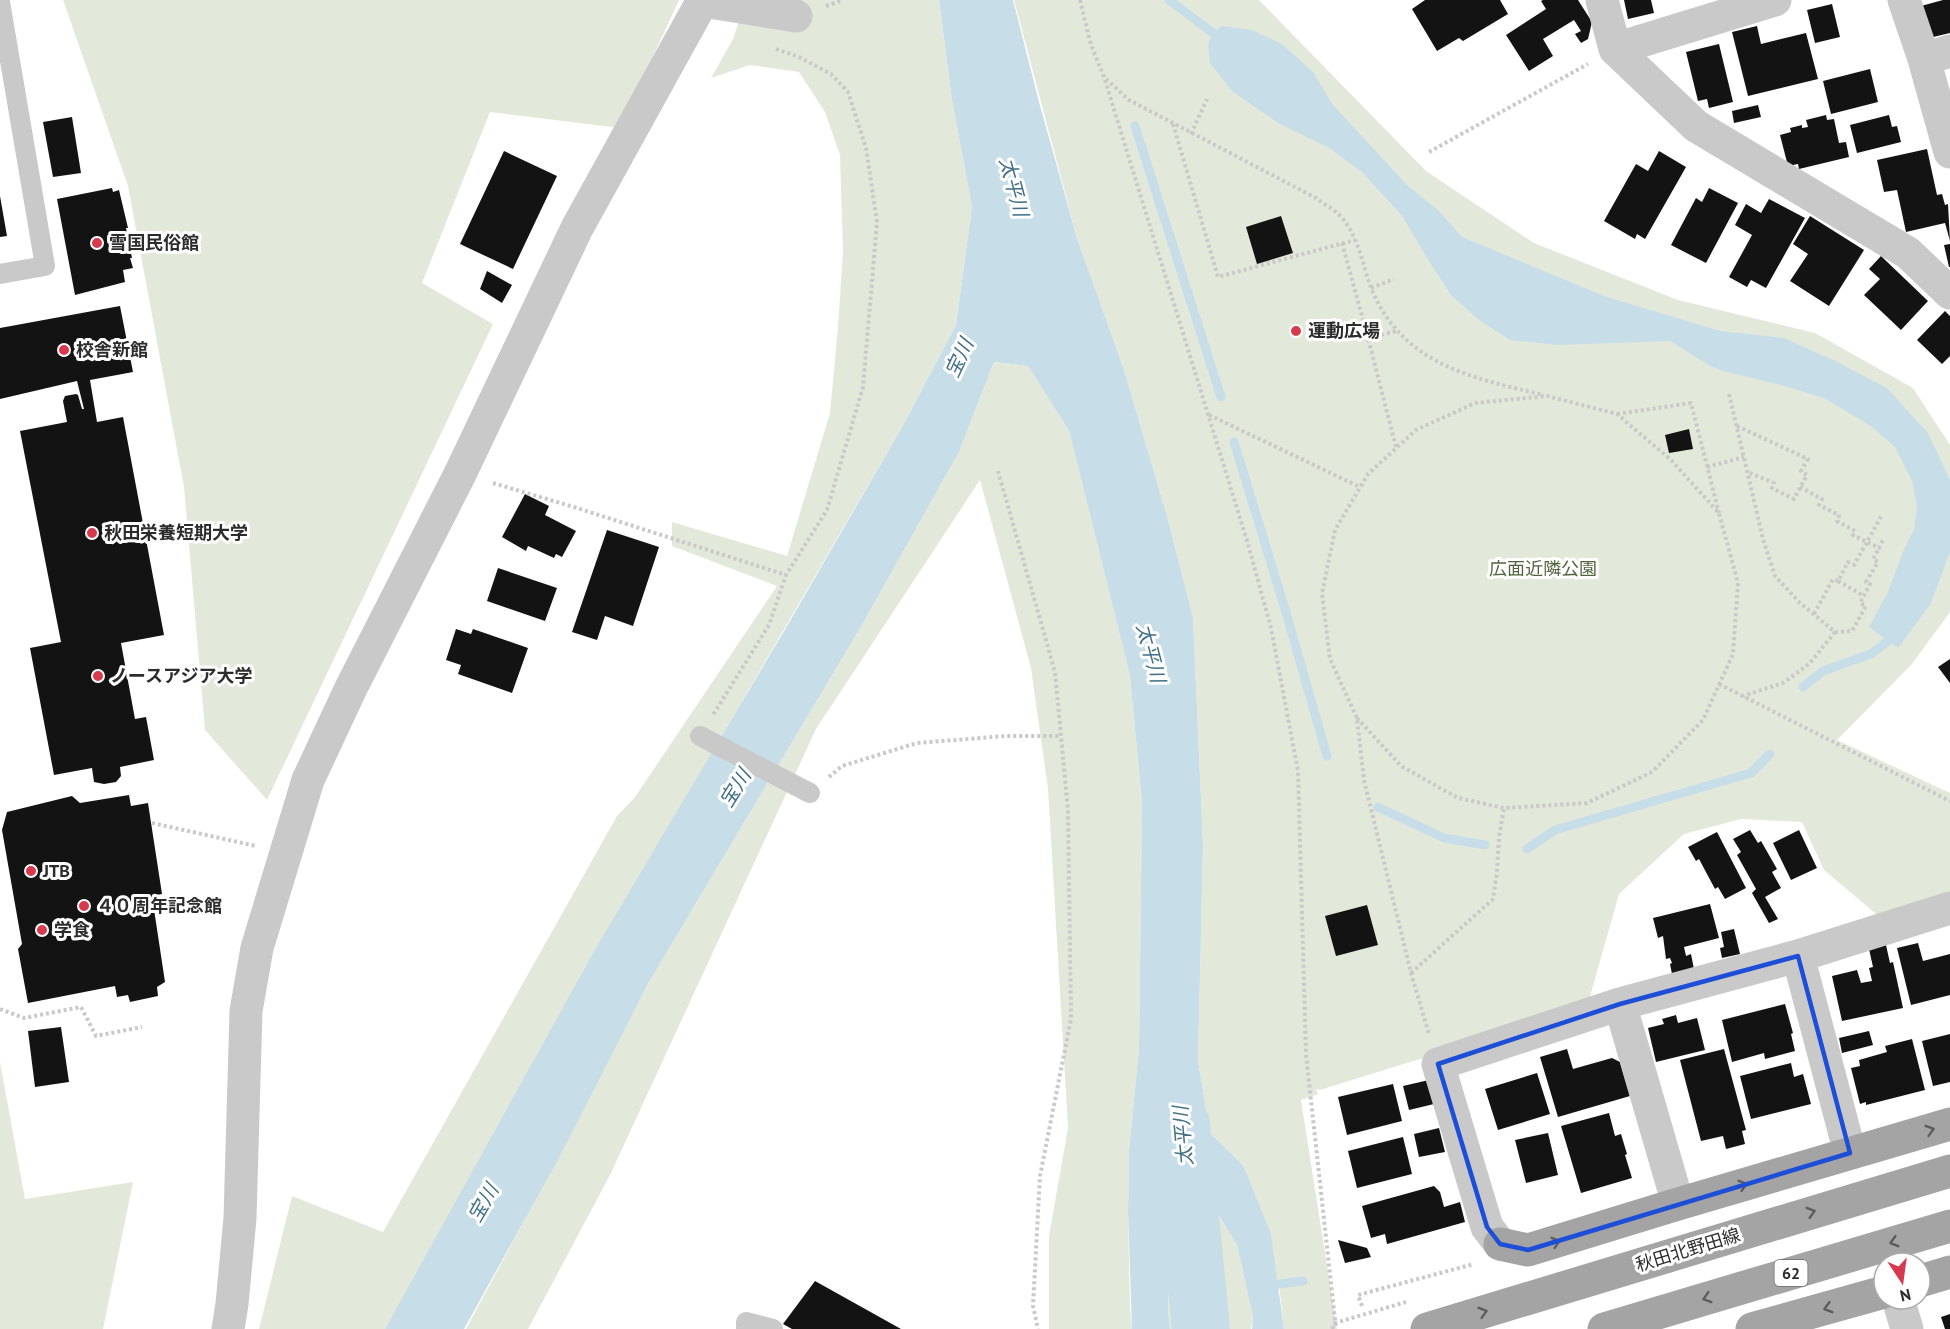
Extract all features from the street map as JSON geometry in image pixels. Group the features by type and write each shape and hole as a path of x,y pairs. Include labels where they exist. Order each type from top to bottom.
{"main road":[{"path":"1492,1253 1528,1251 1950,1124"},
{"name":"秋田北野田線","path":"1426,1329 1950,1171"},
{"name":"62","path":"1604,1329 1950,1226"},
{"path":"1932,1277 1950,1272"},
{"path":"1752,1329 1872,1295"}],"street":[{"path":"228,1329 240,1218 246,1011 256,948 308,780 351,688 460,474 577,228 703,0 796,16"},
{"path":"1602,0 1615,49 1696,126 1908,253 1950,293"},
{"path":"1615,49 1775,0"},
{"path":"1904,0 1937,55 1950,152"},
{"path":"1492,1253 1487,1227 1438,1064 1620,1004 1798,956 1950,908"},
{"path":"1798,956 1850,1153"},
{"path":"1620,1004 1678,1204"},
{"path":"1901,1311 1906,1329"}],"lane":[{"path":"0,2 45,266 0,274"},
{"path":"700,736 810,793"},
{"path":"746,1329 746,1322 773,1329"}],"path":[{"path":"1080,0 1091,45 1104,77 1209,415 1271,628 1298,771 1306,1055 1336,1329"},
{"path":"700,736 769,625 786,575 827,510 863,387 877,222 867,148 848,92 831,74 799,57 771,47"},
{"path":"1430,152 1615,49"},
{"path":"1104,77 1128,100 1316,198 1339,215 1351,230 1371,288 1389,321 1410,344 1443,366 1484,382 1617,414 1691,403 1738,583 1733,654 1703,720 1652,772 1587,803 1504,808 1458,798 1401,766 1357,718"},
{"path":"1191,134 1207,99"},
{"path":"1173,124 1218,278 1355,240"},
{"path":"1342,243 1396,447"},
{"path":"1371,288 1394,279"},
{"path":"1368,338 1398,330"},
{"path":"1729,394 1763,538 1775,576 1799,603 1836,632 1852,631 1866,606 1860,603 1870,584 1866,582 1878,562 1873,559 1883,540"},
{"path":"1438,1064 1412,973 1364,780 1357,718 1330,658 1322,594 1335,530 1368,474 1396,447 1416,430 1475,403 1547,396"},
{"path":"1617,414 1671,460 1719,513"},
{"path":"1209,415 1360,487"},
{"path":"1736,425 1808,459 1802,471 1807,475 1794,499 1772,488 1774,483 1748,472"},
{"path":"1707,467 1744,457"},
{"path":"998,471 1055,672 1068,810 1071,1019 1040,1176 1033,1306 1038,1329"},
{"path":"460,474 578,508 786,575"},
{"path":"1800,487 1822,499 1819,505 1839,515 1836,521 1855,531 1853,535 1879,548"},
{"path":"1838,581 1848,562 1854,565 1882,514"},
{"path":"1814,614 1833,579 1864,596"},
{"path":"1743,696 1783,683 1809,664 1836,632"},
{"path":"1719,684 1950,801"},
{"path":"810,793 842,766 917,743 1006,736 1061,736"},
{"path":"1412,973 1493,899 1504,808"},
{"path":"152,823 285,854"},
{"path":"0,1008 24,1018 81,1007 96,1035 142,1027"},
{"path":"1362,1306 1358,1295 1492,1253"}],"highlighted area":[{"path":"1798,956 1850,1153 1528,1250 1500,1244 1487,1227 1438,1064 1620,1004"}],"green space":[{"path":"63,0 679,0 620,128 490,112 422,283 493,324 267,800 205,730 184,487 128,186"},
{"path":"746,0 939,0 952,100 972,207 956,325 901,429 745,696 385,1329 259,1329 292,1196 383,1232 617,816 635,797 777,586 672,546 672,522 787,556 830,413 843,251 840,155 825,112 799,72 750,65 711,78 733,39"},
{"name":"広面近隣公園","path":"1014,0 1259,0 1426,171 1534,243 1678,300 1815,333 1913,388 1950,445 1950,612 1912,664 1837,740 1950,793 1950,900 1882,919 1824,870 1802,822 1741,819 1684,834 1619,894 1587,1007 1320,1090 1316,1089 1318,1094 1301,1100 1337,1329 1284,1329 1279,1284 1243,1165 1210,1133 1198,1060 1203,845 1193,617 1167,516 1124,370 1077,238"},
{"path":"994,362 1028,366 1069,431 1130,676 1142,803 1139,1048 1129,1151 1128,1211 1132,1329 1049,1329 1049,1236 1068,1128 1048,789 1031,668 980,480 816,729 610,1175 528,1329 466,1329 649,982 862,625 959,452"},
{"path":"0,1062 25,1199 133,1182 103,1329 0,1329"},
{"path":"1208,1198 1237,1245 1253,1317 1251,1329 1170,1329 1168,1309 1171,1213"}],"water":[{"name":"宝川","path":"939,0 1013,0 1077,238 1124,370 1167,516 1193,617 1203,845 1198,1060 1210,1133 1243,1165 1271,1234 1284,1329 1252,1329 1253,1317 1237,1245 1208,1198 1171,1213 1168,1309 1170,1329 1132,1329 1128,1211 1129,1151 1139,1048 1142,803 1130,676 1069,431 1028,366 994,362 959,452 862,625 649,982 560,1156 464,1329 385,1329 597,946 901,429 956,325 972,207 952,100"},
{"path":"1222,26 1252,30 1282,44 1313,72 1333,105 1407,185 1438,210 1462,237 1604,296 1720,331 1784,338 1887,388 1928,433 1950,480 1950,552 1930,605 1898,648 1869,627 1888,592 1904,549 1914,530 1917,506 1912,481 1895,447 1871,426 1824,398 1723,371 1710,366 1670,341 1559,345 1510,340 1479,320 1451,295 1403,217 1362,172 1329,148 1278,123 1233,92 1210,63 1208,44 1213,33"}],"building":[{"path":"1425,0 1500,0 1508,14 1463,41 1459,38 1437,51 1412,9"},
{"path":"1578,0 1592,22 1588,39 1581,43 1575,34 1581,31 1574,20 1543,39 1553,56 1529,71 1506,35 1546,9 1541,1"},
{"path":"1624,0 1651,0 1654,13 1628,19"},
{"path":"1950,0 1950,33 1929,38 1921,6"},
{"path":"1832,4 1840,37 1815,43 1807,10"},
{"path":"1757,26 1761,44 1806,33 1818,79 1748,96 1732,32"},
{"path":"1719,44 1733,102 1709,108 1707,99 1698,101 1686,52"},
{"path":"1870,69 1878,102 1831,114 1823,81"},
{"path":"1758,105 1761,117 1734,123 1732,111"},
{"path":"1826,115 1827,120 1834,119 1839,143 1846,142 1849,157 1799,169 1798,164 1788,166 1780,135 1791,132 1790,128 1802,125 1802,128 1808,127 1806,120"},
{"path":"1889,115 1892,127 1897,126 1901,142 1857,153 1850,125"},
{"path":"72,117 81,173 53,177 43,122"},
{"path":"1927,149 1937,195 1942,194 1945,205 1948,204 1950,241 1945,223 1906,232 1897,190 1884,192 1877,160"},
{"path":"504,151 557,176 513,269 460,244"},
{"path":"1659,151 1686,167 1645,239 1637,234 1635,239 1604,221 1636,164 1648,171"},
{"name":"雪国民俗館","path":"112,188 113,192 119,190 128,228 126,228 133,268 123,270 125,282 75,295 57,199"},
{"path":"1709,188 1738,203 1706,263 1671,245 1696,198 1702,202"},
{"path":"0,196 7,236 0,237"},
{"path":"1769,199 1805,218 1766,288 1751,280 1747,287 1729,277 1752,235 1735,225 1746,204 1761,213"},
{"path":"1281,216 1293,253 1257,264 1246,227"},
{"path":"1810,216 1864,250 1829,306 1790,281 1808,254 1793,244"},
{"path":"1950,244 1950,267 1949,267 1944,245"},
{"path":"1881,256 1928,301 1901,330 1864,295 1880,279 1869,269"},
{"path":"487,271 512,285 502,303 480,289"},
{"name":"秋田栄養短期大学","path":"120,306 133,372 90,380 97,422 123,417 164,635 121,643 135,719 146,717 154,760 120,767 121,776 116,782 104,784 94,782 92,768 54,775 30,648 61,642 20,431 67,422 63,401 65,396 78,395 82,409 84,409 77,381 0,399 0,328"},
{"path":"1945,311 1950,316 1950,356 1942,364 1917,340"},
{"path":"1689,429 1693,449 1669,453 1665,435"},
{"path":"525,494 549,506 545,515 576,531 562,557 556,554 554,558 528,546 526,551 502,537"},
{"path":"607,530 659,547 633,626 605,616 597,640 572,632"},
{"path":"498,568 557,588 545,621 487,601"},
{"path":"456,629 471,634 473,629 528,648 512,693 458,674 461,665 446,660"},
{"path":"1950,659 1950,683 1938,667"},
{"name":"４０周年記念館","path":"129,795 131,806 148,803 162,894 152,896 165,982 157,987 158,996 130,1002 128,995 117,997 115,986 28,1003 18,949 22,944 2,830 7,812 72,796 80,803"},
{"path":"1750,830 1758,843 1761,841 1777,869 1772,872 1781,888 1765,897 1778,919 1769,923 1752,893 1756,889 1737,855 1741,852 1733,839"},
{"path":"1799,830 1817,868 1791,880 1773,843"},
{"path":"1717,832 1746,888 1725,899 1718,887 1715,889 1699,859 1696,861 1688,847"},
{"path":"1710,904 1719,938 1684,947 1686,956 1691,954 1694,969 1672,974 1670,964 1672,963 1670,958 1666,959 1663,936 1658,938 1653,918"},
{"path":"1367,905 1378,945 1336,956 1325,916"},
{"path":"1734,929 1740,954 1722,958 1720,948 1724,947 1721,932"},
{"path":"1918,943 1923,961 1950,954 1950,995 1911,1005 1897,948"},
{"path":"1886,945 1890,963 1893,962 1903,1008 1842,1021 1832,976 1857,970 1861,983 1872,981 1869,968 1873,967 1869,949"},
{"path":"1785,1004 1795,1051 1765,1059 1764,1053 1732,1062 1722,1020"},
{"path":"1676,1015 1678,1023 1697,1018 1705,1050 1656,1062 1648,1028 1664,1024 1662,1019"},
{"path":"61,1027 69,1082 35,1087 28,1031"},
{"path":"1869,1031 1873,1045 1842,1053 1839,1038"},
{"path":"1950,1034 1950,1082 1933,1086 1922,1041"},
{"path":"1912,1039 1925,1090 1866,1105 1866,1102 1860,1104 1851,1068 1860,1066 1859,1060 1887,1052 1885,1046"},
{"path":"1567,1049 1573,1069 1612,1058 1620,1062 1630,1096 1558,1117 1540,1057"},
{"path":"1724,1049 1746,1130 1742,1131 1745,1144 1726,1149 1723,1136 1701,1141 1680,1060"},
{"path":"1791,1063 1794,1077 1803,1074 1811,1104 1751,1119 1740,1076"},
{"path":"1537,1073 1550,1114 1498,1130 1485,1089"},
{"path":"1429,1080 1434,1104 1409,1110 1403,1086"},
{"path":"1393,1084 1402,1121 1347,1135 1338,1097"},
{"path":"1609,1113 1615,1136 1621,1134 1632,1178 1581,1193 1561,1126"},
{"path":"1439,1128 1445,1152 1419,1157 1414,1134"},
{"path":"1548,1133 1558,1175 1526,1183 1515,1140"},
{"path":"1403,1137 1412,1174 1357,1188 1348,1151"},
{"path":"1434,1186 1440,1192 1444,1207 1460,1202 1465,1222 1387,1244 1385,1234 1371,1238 1362,1206"},
{"path":"1338,1240 1367,1248 1371,1257 1345,1263"},
{"path":"815,1281 901,1329 792,1329 783,1324"},
{"path":"1950,1314 1950,1329 1945,1329 1941,1317"}],"waterway":[{"path":"1169,0 1213,33"},
{"path":"1135,126 1221,397"},
{"path":"1234,442 1327,756"},
{"path":"1803,687 1823,671 1871,654 1888,641"},
{"path":"1527,849 1555,830 1751,773 1770,754"},
{"path":"1378,807 1444,838 1485,845"},
{"name":"太平川","path":"1181,1125 1201,1329"},
{"path":"1279,1284 1303,1281"}],"place":[{"name":"雪国民俗館","path":"97,243"},
{"name":"運動広場","path":"1296,331"},
{"name":"校舎新館","path":"64,350"},
{"name":"秋田栄養短期大学","path":"92,533"},
{"name":"ノースアジア大学","path":"98,676"},
{"name":"JTB","path":"31,871"},
{"name":"４０周年記念館","path":"84,906"},
{"name":"学食","path":"42,930"}]}
